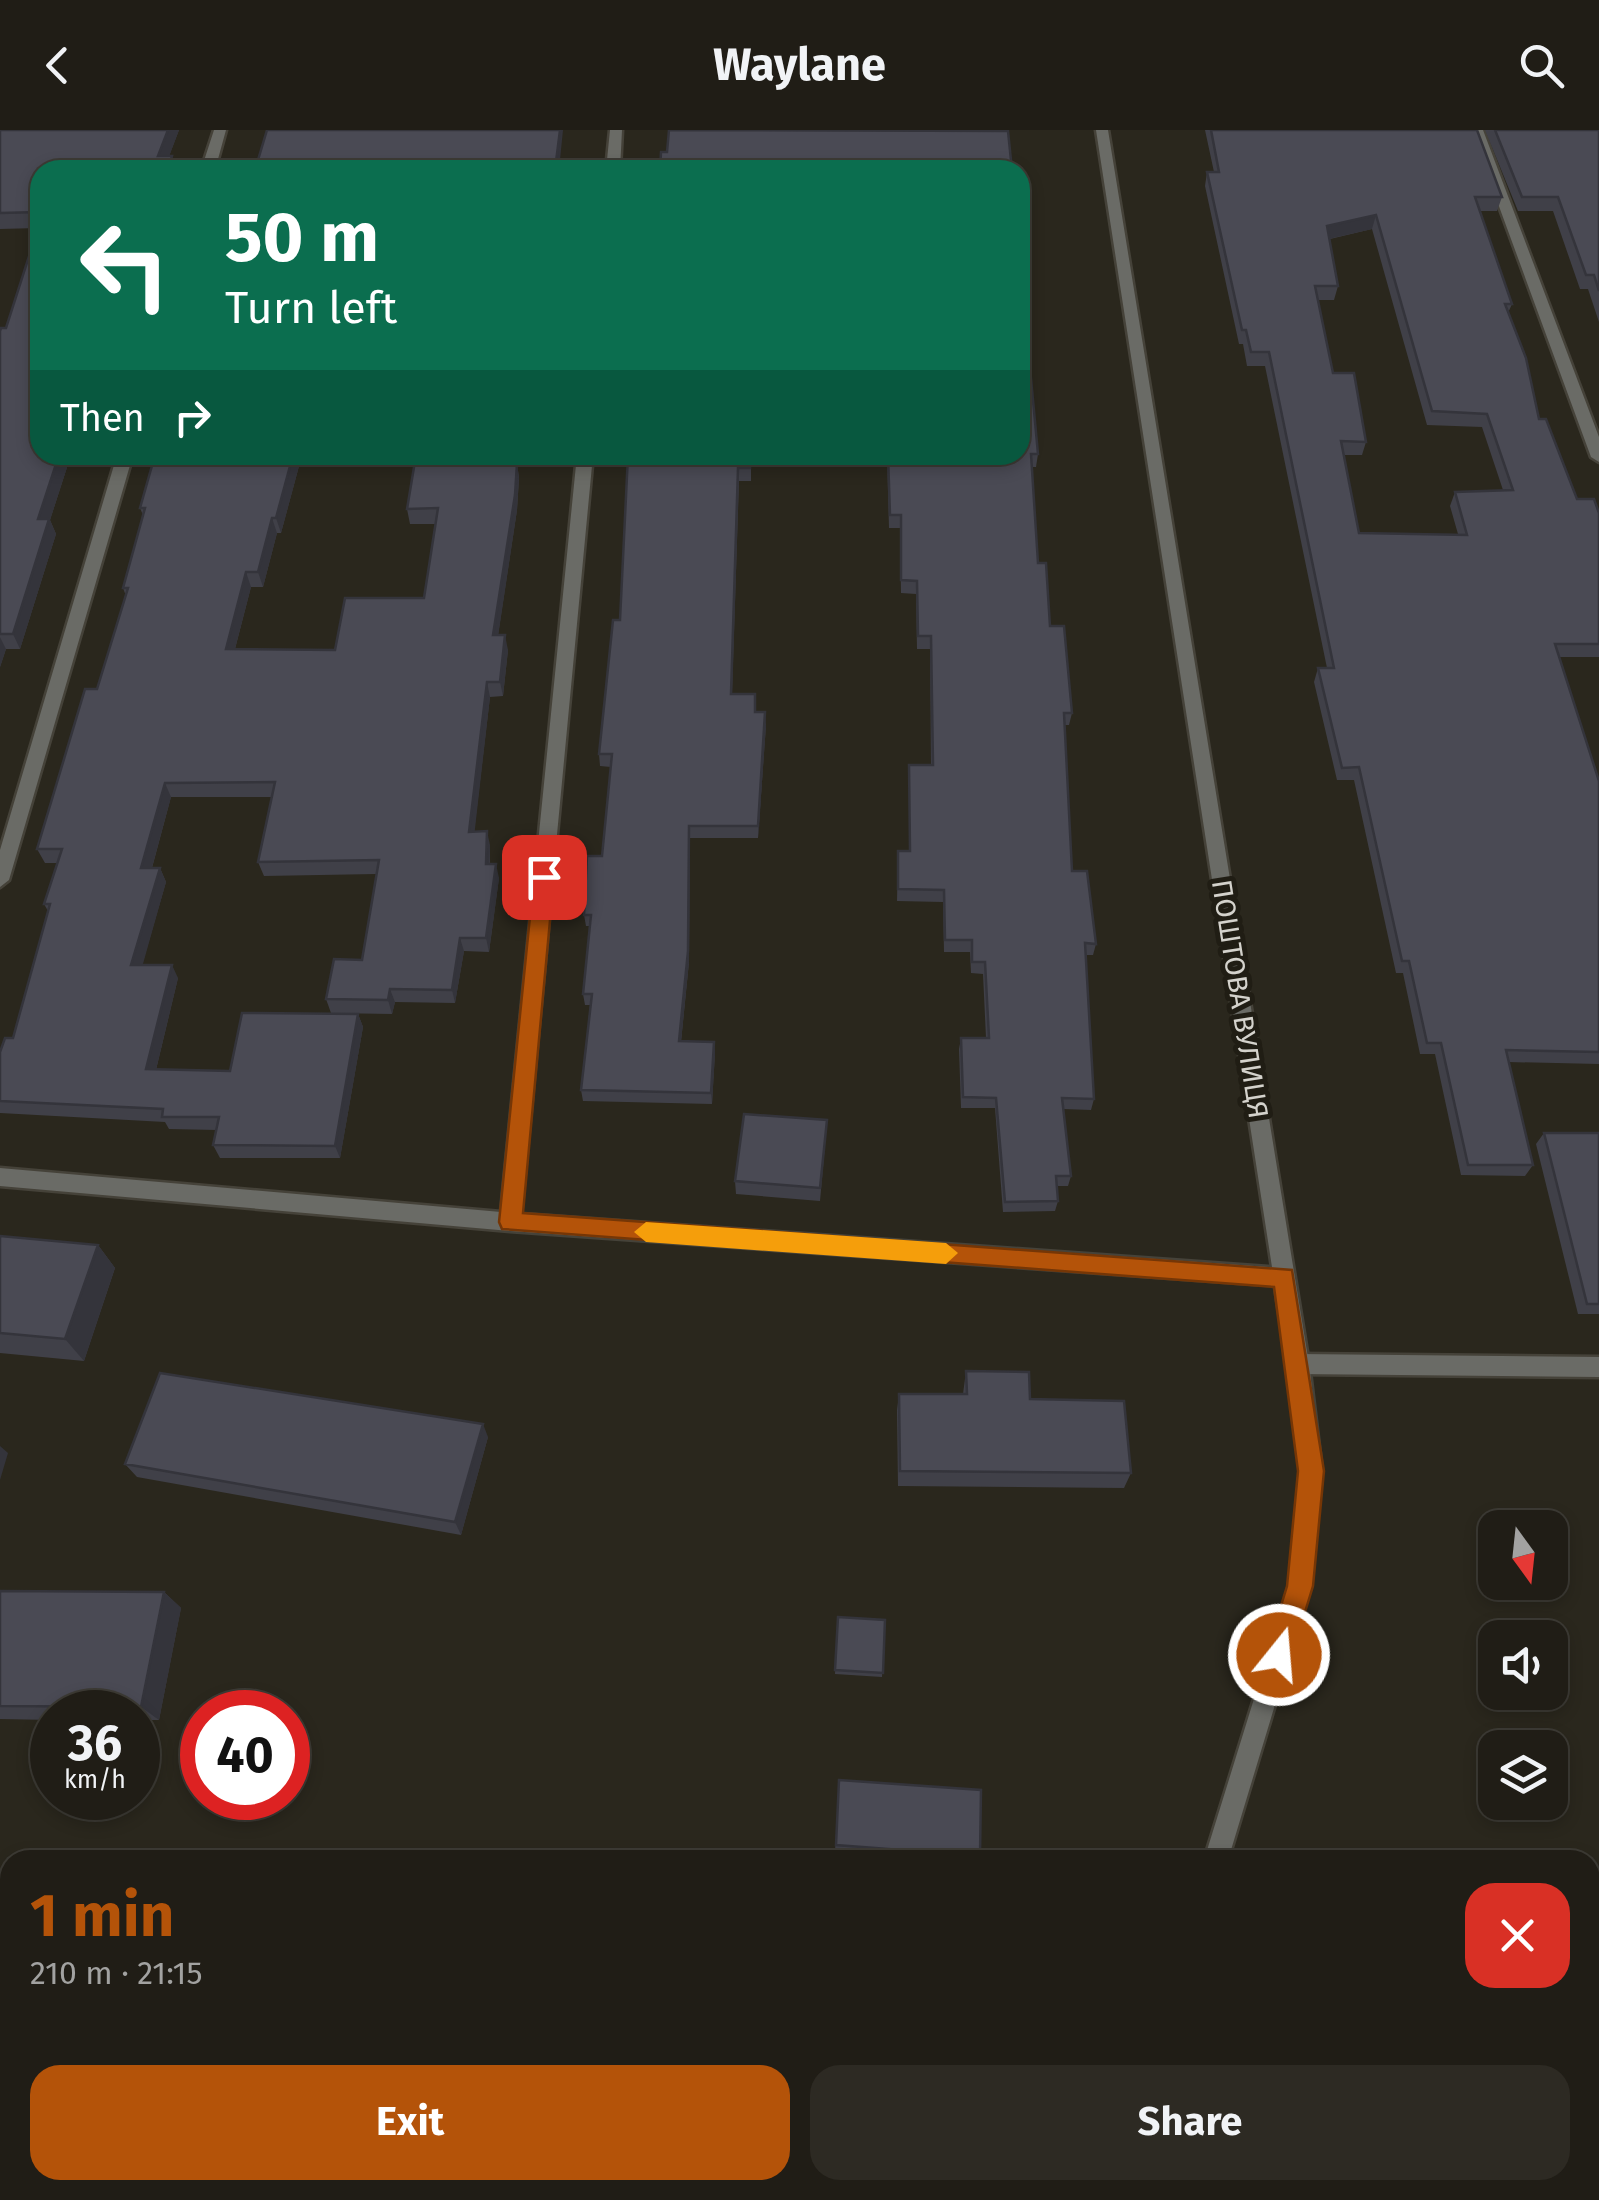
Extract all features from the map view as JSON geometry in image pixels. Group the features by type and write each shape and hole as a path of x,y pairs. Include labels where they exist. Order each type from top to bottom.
{"street":[{"path":"211,160 220,130"},
{"path":"613,160 616,130"},
{"name":"ПОШТОВА ВУЛИЦЯ","path":"1102,130 1298,1364 1311,1471 1300,1586 1219,1850"},
{"path":"1477,130 1599,457"},
{"path":"0,880 121,465"},
{"path":"510,1222 584,465"},
{"path":"0,1177 510,1222 1284,1278"},
{"path":"1298,1364 1599,1367"}],"building":[{"path":"0,130 168,130 158,156 172,156 171,160 30,160 30,212 0,213"},
{"path":"267,130 560,130 556,160 258,160"},
{"path":"669,130 1008,131 1011,160 661,160 661,152 667,152"},
{"path":"1211,130 1477,130 1502,197 1475,197 1512,304 1505,304 1526,358 1539,419 1546,419 1577,499 1594,499 1599,513 1599,644 1555,644 1599,781 1599,1052 1506,1050 1533,1165 1468,1165 1441,1043 1427,1043 1409,961 1402,961 1359,767 1342,768 1318,668 1334,668 1269,352 1251,352 1246,330 1242,330 1207,172 1219,172","holes":["1376,215 1432,411 1487,414 1513,490 1455,492 1467,535 1359,533 1341,441 1366,442 1354,373 1333,373 1315,286 1338,286 1327,226"]},
{"path":"1495,130 1599,130 1599,291 1594,275 1586,275 1558,197 1522,197"},
{"path":"30,253 30,465 56,465 38,519 49,519 13,634 0,634 0,331 6,328"},
{"path":"1030,368 1038,454 1031,454 1038,563 1046,563 1050,626 1064,626 1072,713 1064,713 1072,871 1087,871 1096,944 1085,943 1094,1099 1062,1098 1071,1176 1056,1176 1058,1201 1005,1202 996,1098 963,1097 961,1038 989,1038 985,962 972,962 972,940 945,940 944,890 898,889 898,851 910,851 909,765 933,765 931,636 918,636 917,581 901,580 901,515 890,515 888,465 1030,465"},
{"path":"152,465 290,465 258,572 246,572 226,649 335,650 345,598 424,598 438,508 407,509 414,465 517,465 493,635 505,635 500,682 487,682 469,832 487,831 486,864 496,864 486,938 460,938 452,990 390,989 388,1000 326,999 334,959 362,960 379,860 258,862 275,782 165,783 141,868 160,868 131,965 172,965 146,1069 230,1071 242,1013 358,1014 335,1146 213,1145 219,1117 162,1117 163,1109 0,1101 0,1052 5,1038 13,1038 50,904 44,904 62,849 37,849 85,689 97,689 128,588 123,588 145,508 140,508"},
{"path":"628,465 750,465 738,468 731,694 755,694 755,712 765,712 758,826 689,826 688,951 679,1041 714,1042 711,1093 581,1090 592,994 583,994 591,915 584,915 587,856 602,856 612,754 599,754 613,620 620,620"},
{"path":"744,1114 827,1120 820,1188 735,1181"},
{"path":"1544,1133 1599,1133 1599,1304 1587,1304"},
{"path":"0,1236 98,1245 65,1339 0,1333"},
{"path":"966,1371 1029,1372 1030,1399 1124,1401 1131,1473 900,1471 899,1394 967,1394"},
{"path":"160,1373 483,1424 455,1522 125,1464"},
{"path":"0,1591 164,1592 144,1690 30,1690 30,1706 0,1706"},
{"path":"838,1617 885,1620 883,1673 835,1670"},
{"path":"839,1780 981,1790 980,1850 836,1845"}],"slow traffic":[{"path":"646,1232 946,1253"}],"route":[{"path":"544,877 510,1222 1284,1278 1311,1471 1300,1586 1279,1655"}]}
